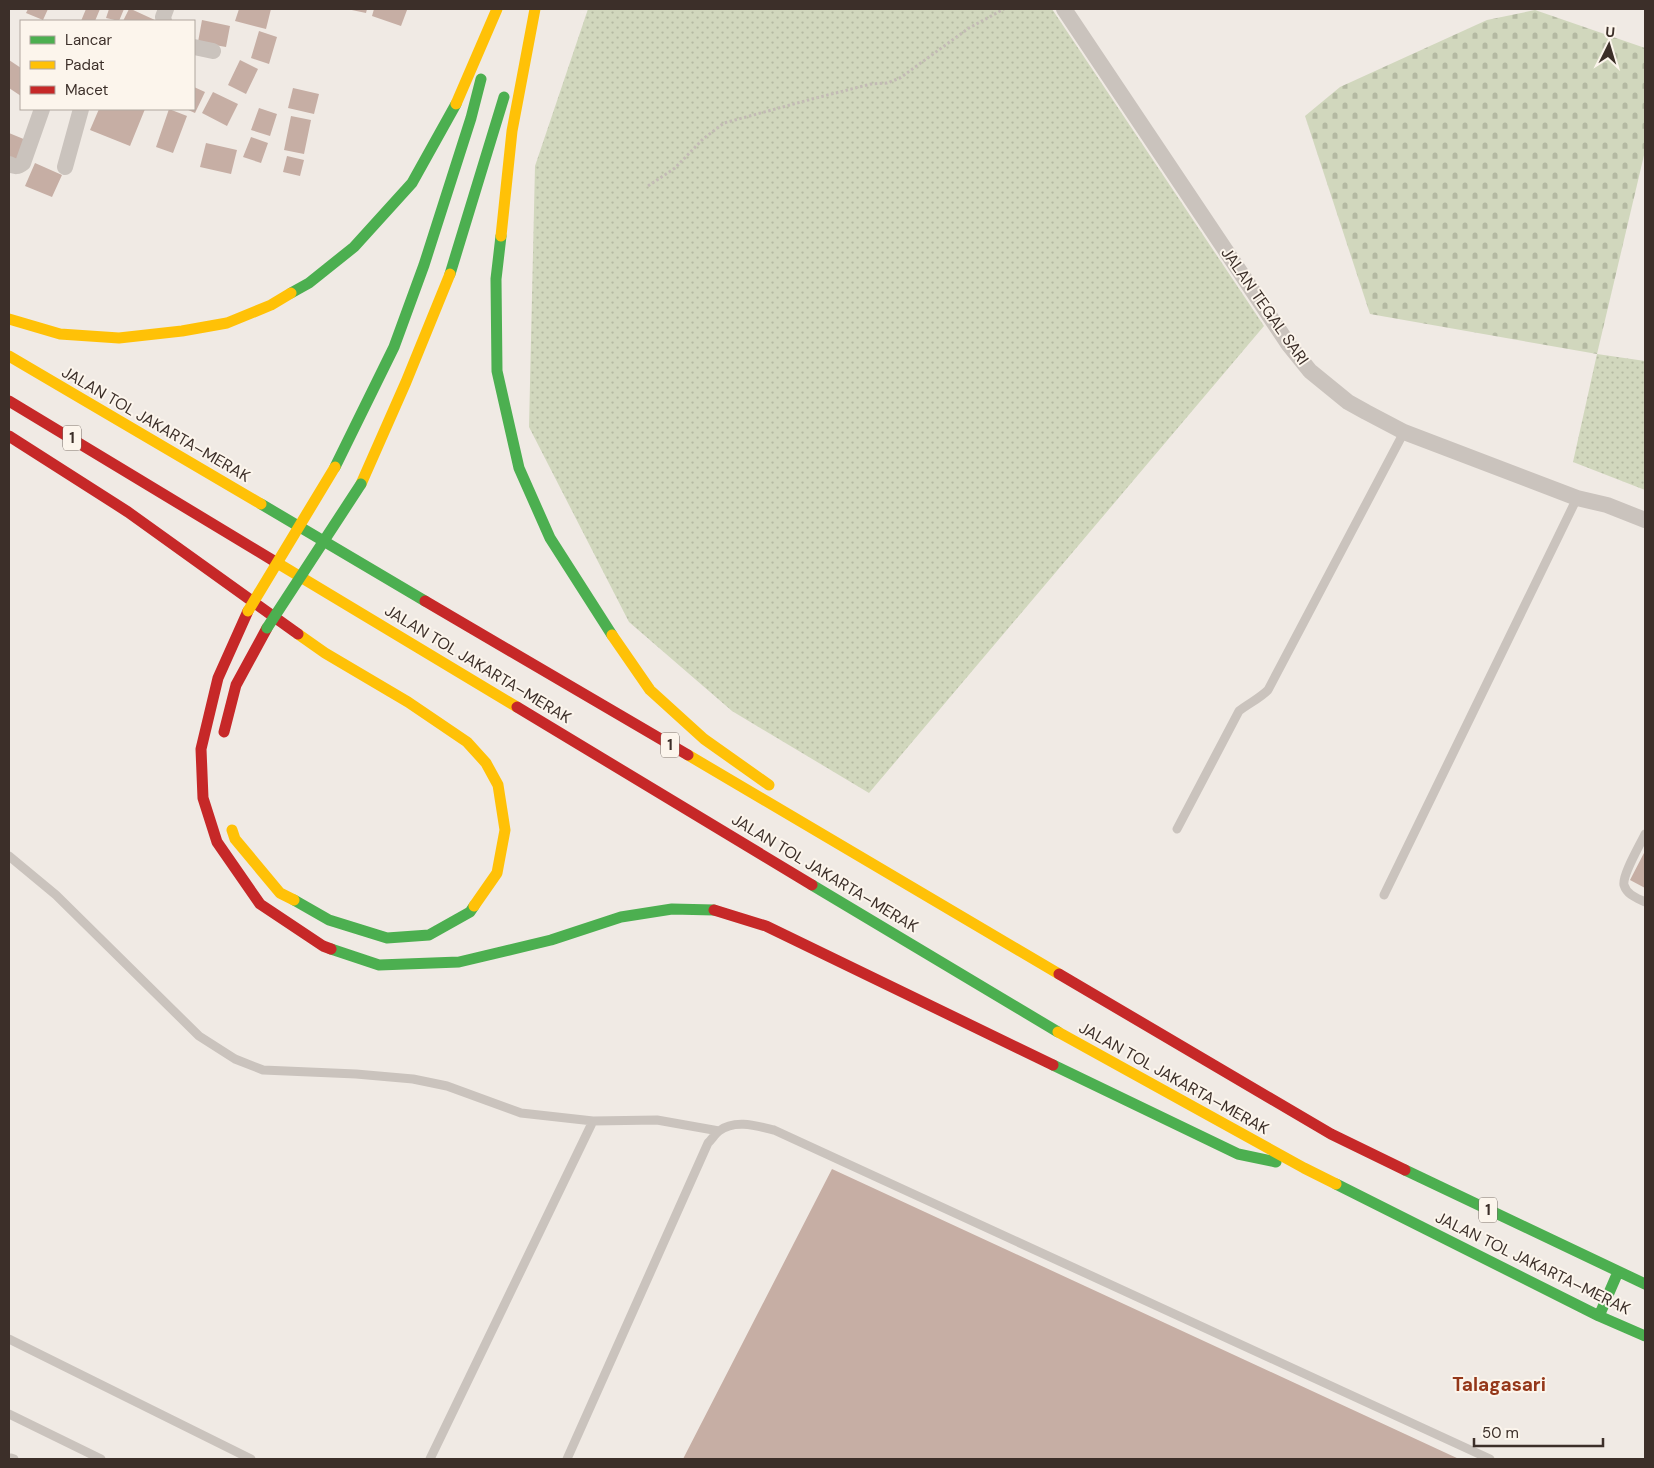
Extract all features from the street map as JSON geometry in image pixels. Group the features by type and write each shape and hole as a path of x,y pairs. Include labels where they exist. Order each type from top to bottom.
{"highway":[{"path":"9,319 60,334 119,338 182,331 227,323 271,305 309,283 354,248 412,183 452,114 498,9"},
{"path":"498,9 471,118 424,265 394,347 335,467 248,611 218,678 201,749 203,798 217,842 260,904 323,946 379,965 459,962 551,940 621,917 672,909 713,910 766,926 1238,1154 1304,1168"},
{"path":"221,745 236,685 267,628 361,484 406,382 454,266 508,84 534,9"},
{"path":"534,9 512,131 496,279 497,371 519,468 550,538 596,612 650,690 704,738 780,792"},
{"name":"JALAN TOL JAKARTA–MERAK","path":"9,356 1331,1134 1645,1284"},
{"name":"JALAN TOL JAKARTA–MERAK","path":"9,401 1040,1022 1304,1168 1599,1316 1645,1336"},
{"path":"9,436 128,512 325,653 408,702 467,742 486,763 498,785 506,830 497,873 470,912 429,935 387,938 329,920 280,893 235,839 229,822"},
{"path":"897,865 1156,1028 1331,1134"},
{"path":"1599,1316 1618,1272"}],"street":[{"name":"JALAN TEGAL SARI","path":"1064,9 1289,345 1310,371 1342,398 1404,432 1577,498 1607,506 1645,520"},
{"path":"195,47 213,51"},
{"path":"9,164 20,166 23,163 42,110"},
{"path":"65,167 81,110"}],"lane":[{"path":"1178,829 1239,711 1259,699 1268,690 1404,432"},
{"path":"1384,896 1577,498"},
{"path":"1645,834 1625,877 1624,885 1630,894 1645,902"},
{"path":"9,856 56,894 198,1036 235,1059 263,1070 356,1074 413,1079 446,1086 521,1113 593,1120 657,1120 719,1131"},
{"path":"430,1459 593,1120"},
{"path":"567,1459 708,1143 719,1131 727,1127 748,1124 774,1130 1490,1459"},
{"path":"9,1339 251,1459"},
{"path":"9,1414 100,1459"}],"path":[{"path":"648,186 675,168 703,139 724,123 871,84 887,83 900,78 969,28 1004,9"}],"green space":[{"path":"588,9 1052,9 1264,326 869,793 732,711 629,622 529,427 535,166"},
{"path":"1535,10 1645,48 1645,151 1597,354 1370,314 1305,116 1340,87 1487,20"},
{"path":"1597,354 1645,361 1645,490 1573,462"}],"building":[{"path":"28,9 48,9 43,20 26,13"},
{"path":"86,9 100,9 95,20 81,20"},
{"path":"109,9 124,9 119,20 106,18"},
{"path":"129,9 131,9 155,20 124,20"},
{"path":"239,9 271,9 266,29 235,21"},
{"path":"347,9 367,9 366,13"},
{"path":"374,9 407,10 401,26 372,16"},
{"path":"202,20 230,26 226,47 198,42"},
{"path":"259,31 277,37 269,64 251,58"},
{"path":"9,60 20,67 20,95 9,88"},
{"path":"240,60 258,69 246,94 228,85"},
{"path":"195,87 205,92 195,113 188,110 195,110"},
{"path":"293,88 319,94 314,114 288,108"},
{"path":"213,92 238,104 227,126 202,113"},
{"path":"259,108 277,114 270,136 251,130"},
{"path":"99,110 145,110 130,146 90,130"},
{"path":"169,110 187,116 173,153 156,147"},
{"path":"291,116 311,120 304,154 284,150"},
{"path":"9,133 26,140 17,163 9,160"},
{"path":"251,137 268,143 261,163 243,157"},
{"path":"206,143 237,150 231,174 200,167"},
{"path":"287,156 304,160 300,176 283,172"},
{"path":"35,163 62,175 52,197 25,186"},
{"path":"1645,851 1645,888 1630,880"},
{"path":"832,1169 1459,1459 683,1459"}],"traffic: fast":[{"path":"335,467 394,347 424,265 471,118 481,79"},
{"path":"450,274 504,97"},
{"path":"291,293 309,283 354,247 412,183 456,104"},
{"path":"501,236 496,279 497,371 519,468 550,538 612,635"},
{"path":"267,628 361,484"},
{"path":"261,504 425,601"},
{"path":"812,885 1058,1032"},
{"path":"294,900 329,920 387,938 429,935 470,912 474,906"},
{"path":"331,949 379,965 459,962 551,940 621,917 672,909 714,910"},
{"path":"1053,1065 1238,1154 1276,1162"},
{"path":"1405,1170 1645,1284"},
{"path":"1336,1184 1599,1316 1645,1336"},
{"path":"1599,1316 1618,1272"}],"traffic: slow":[{"path":"456,104 497,9"},
{"path":"501,236 512,131 535,9"},
{"path":"361,484 406,382 450,274"},
{"path":"9,319 60,334 119,338 182,331 227,323 271,305 291,293"},
{"path":"9,356 261,504"},
{"path":"248,611 335,467"},
{"path":"274,561 517,707"},
{"path":"298,634 325,653 408,702 467,742 486,763 498,785 505,830 497,873 474,906"},
{"path":"612,635 650,690 704,739 769,785"},
{"path":"688,755 1059,974"},
{"path":"232,830 235,839 280,893 294,900"},
{"path":"1058,1032 1336,1184"}],"traffic: jam":[{"path":"9,401 274,561"},
{"path":"9,436 128,512 298,634"},
{"path":"425,601 688,755"},
{"path":"248,611 218,678 201,749 203,798 217,842 260,904 323,946 331,949"},
{"path":"224,732 236,685 267,628"},
{"path":"517,707 812,885"},
{"path":"714,910 766,926 1053,1065"},
{"path":"1059,974 1331,1134 1405,1170"}],"district":[{"name":"Talagasari","path":"1499,1384"}]}
